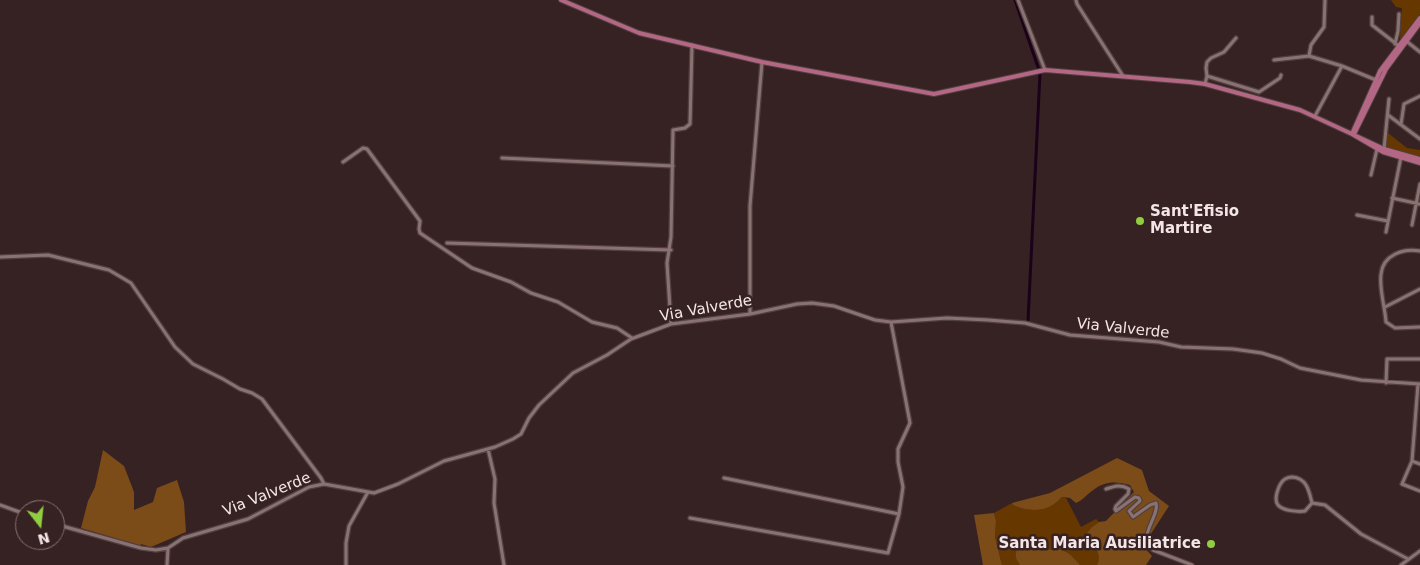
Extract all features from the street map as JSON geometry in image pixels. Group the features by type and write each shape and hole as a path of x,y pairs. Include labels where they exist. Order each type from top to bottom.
{"main road":[{"path":"561,0 639,33 762,62 934,94 1042,71 1205,84 1300,110 1352,134 1377,149 1384,150"},
{"path":"1405,40 1420,18"},
{"path":"1352,134 1355,132 1377,80 1398,46 1420,24"},
{"path":"1352,134 1360,136 1384,150 1420,163"},
{"path":"1401,157 1420,159"}],"street":[{"path":"1018,0 1042,71"},
{"path":"1076,0 1123,76"},
{"path":"1309,56 1311,45 1324,27 1325,0"},
{"path":"1398,46 1399,14"},
{"path":"1372,17 1372,24 1398,46"},
{"path":"1205,84 1206,68 1209,60 1224,52 1236,38"},
{"path":"1405,40 1420,52"},
{"path":"671,324 668,264 671,250 673,130 685,128 690,124 692,45"},
{"path":"1274,60 1309,56 1342,66 1377,80"},
{"path":"750,314 750,206 762,62"},
{"path":"1315,116 1342,66"},
{"path":"1259,92 1280,78 1281,75"},
{"path":"1207,76 1259,92 1262,99"},
{"path":"1401,124 1404,104 1420,96"},
{"path":"1384,150 1389,99"},
{"path":"1388,114 1420,139"},
{"path":"343,162 363,148 367,149 420,220 420,233 472,268 511,282 531,293 558,302 592,322 617,328 632,338"},
{"path":"1371,175 1377,149"},
{"path":"1386,232 1401,157"},
{"path":"502,158 673,166"},
{"path":"1412,225 1418,204 1420,184"},
{"path":"1392,198 1418,204"},
{"path":"1356,215 1388,221"},
{"path":"447,243 671,250"},
{"path":"1420,251 1398,252 1383,266 1381,275 1386,322 1395,328 1420,327"},
{"path":"0,257 51,256 110,270 131,283 175,347 193,364 262,399 324,484"},
{"path":"1384,307 1420,289"},
{"name":"Via Valverde","path":"65,527 141,548 156,550 168,548 183,538 248,519 309,488 324,484 374,492 398,484 444,461 488,449 513,439 521,434 538,404 573,373 607,355 632,338 671,324 750,314 810,303 834,306 875,320 891,322 947,318 1025,323 1070,335 1159,342 1181,347 1262,353 1300,368 1361,380 1419,384"},
{"path":"690,518 888,553 903,487 898,462 898,449 910,423 891,322"},
{"path":"1386,383 1387,359 1420,359"},
{"path":"1419,384 1418,412 1413,439 1412,461 1402,484 1420,491"},
{"path":"1413,439 1418,439"},
{"path":"488,449 495,479 494,503 504,565"},
{"path":"1412,461 1420,464"},
{"path":"1292,476 1299,477 1308,488 1312,503 1305,511 1301,512 1286,510 1278,506 1276,499 1280,483 1292,476"},
{"path":"724,478 898,514"},
{"path":"1106,489 1117,486 1124,486 1129,489 1128,494 1116,506 1116,510 1135,496 1140,498 1140,501 1129,511 1133,517 1156,503 1158,505 1157,510 1148,530 1146,543 1153,550 1192,565"},
{"path":"346,565 346,543 349,526 368,492"},
{"path":"1312,503 1325,506 1362,534 1408,559"},
{"path":"0,505 15,510"},
{"path":"167,565 168,548"},
{"path":"1401,565 1420,551"}],"shaded area":[{"path":"1391,0 1420,0 1420,14 1400,40 1402,8 1396,7"},
{"path":"1388,133 1407,148 1420,150 1420,157 1386,149"},
{"path":"103,450 124,466 134,492 134,510 153,502 157,488 177,480 184,502 186,532 151,547 141,544 141,546 81,528 88,501 95,487"},
{"path":"1117,458 1142,470 1149,491 1169,506 1143,546 1152,556 1146,565 1097,565 1099,560 1098,552 1087,533 1099,522 1106,521 1134,492 1130,485 1120,483 1106,484 1076,503 1070,498 1062,497 1053,505 1040,510 1021,508 1012,503 1050,493"},
{"path":"1062,497 1066,498 1081,527 1096,519 1099,522 1092,527 1089,541 1099,555 1097,565 1080,565 1073,557 1058,550 1050,551 1038,541 1020,565 1002,565 995,537 996,521 994,513 1012,503 1017,507 1026,509 1045,509"},
{"path":"994,513 996,521 995,537 1002,565 983,565 974,515"},
{"path":"1029,540 1038,541 1048,549 1066,552 1080,565 1020,565 1016,558 1016,551"}],"waterway":[{"path":"1015,0 1040,73 1028,321"}],"place":[{"name":"Sant'Efisio Martire","path":"1140,221"},
{"name":"Santa Maria Ausiliatrice","path":"1211,544"}]}
